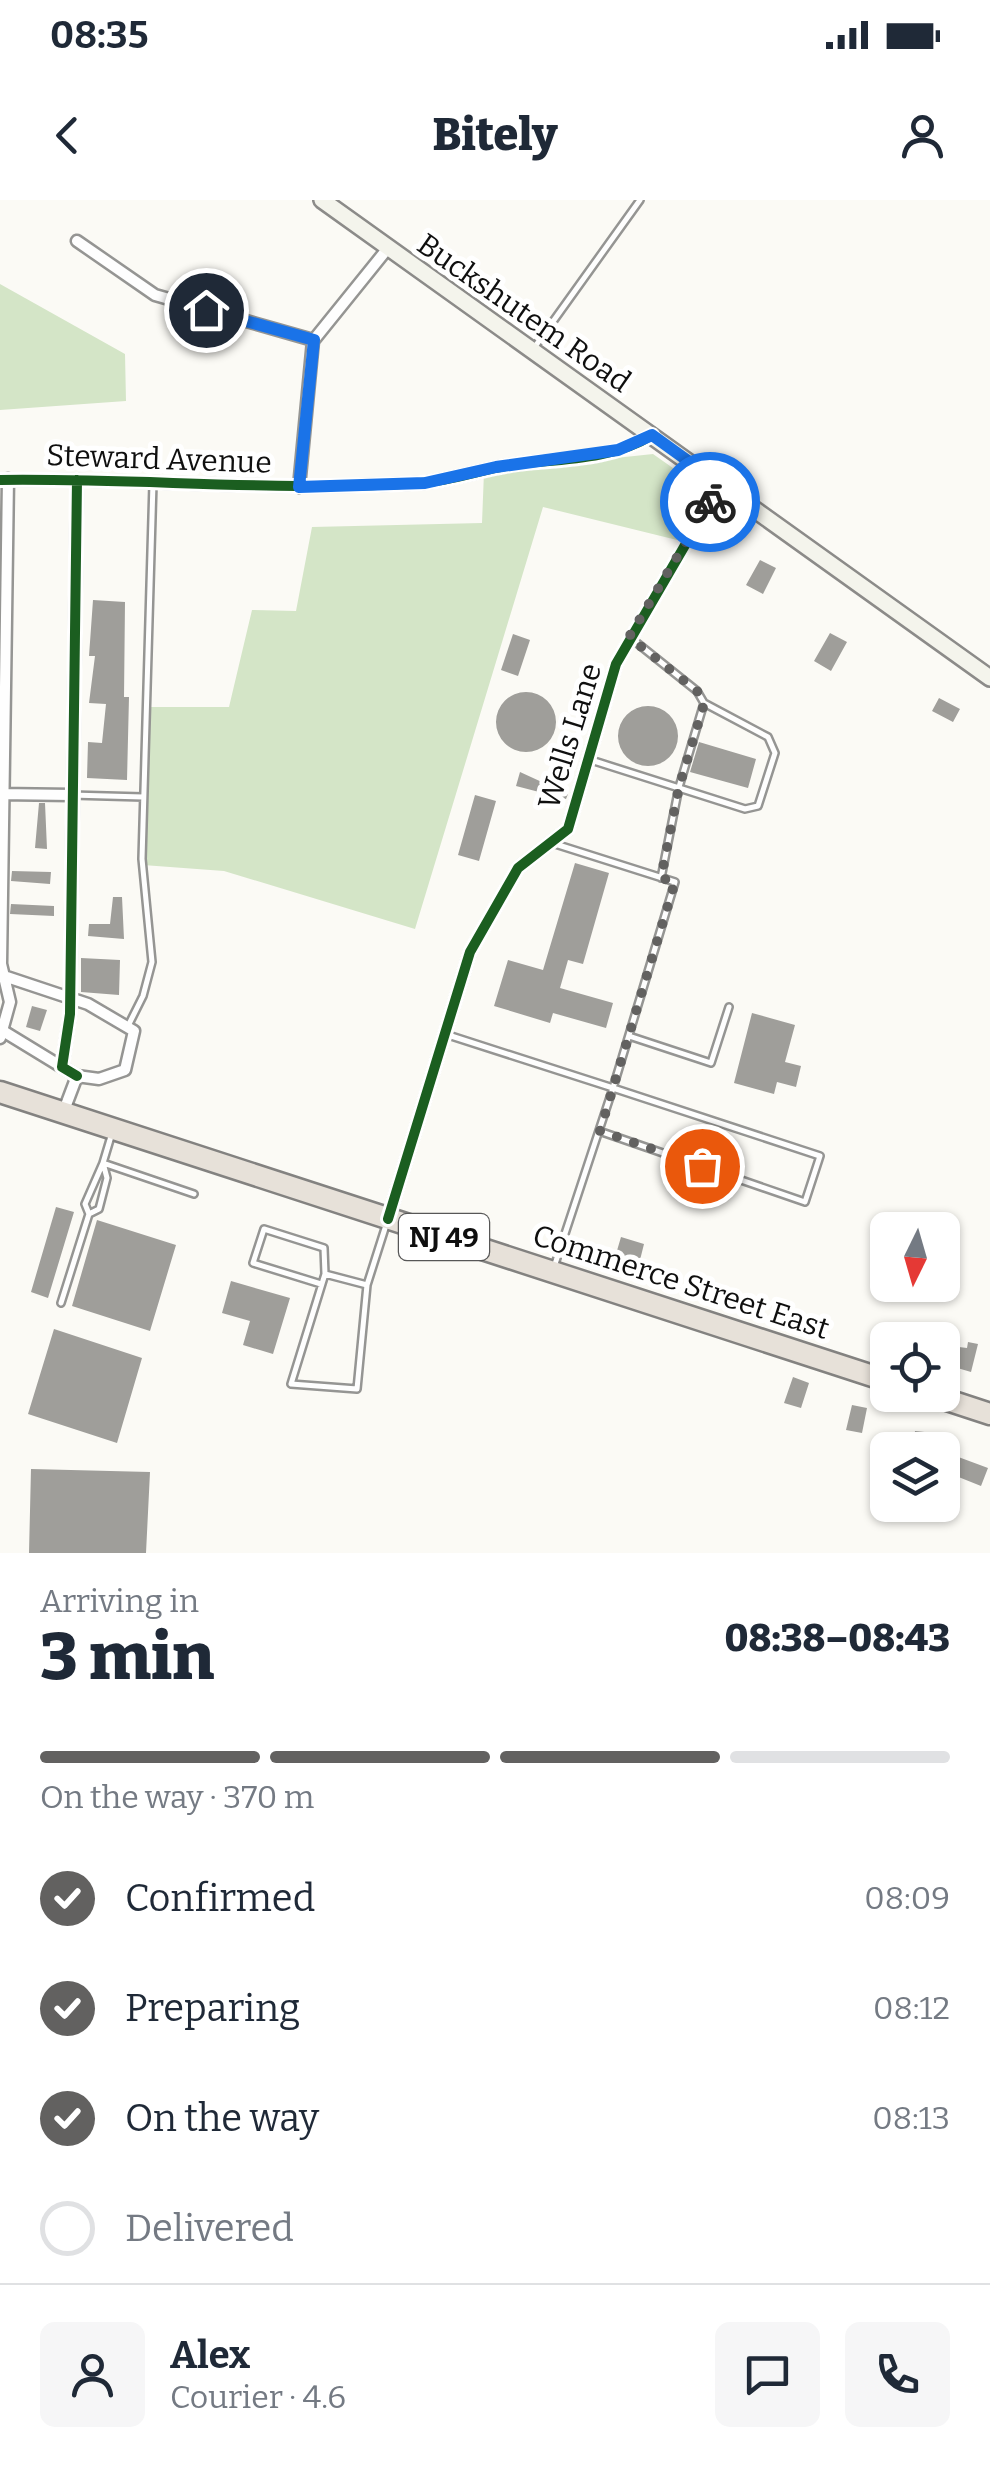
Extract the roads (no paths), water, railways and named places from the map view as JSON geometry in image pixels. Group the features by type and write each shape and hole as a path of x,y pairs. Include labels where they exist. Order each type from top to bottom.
{"highway":[{"name":"Commerce Street East","path":"0,1092 870,1374"},
{"path":"960,1404 990,1414"}],"main road":[{"name":"Buckshutem Road","path":"322,200 990,678"}],"street":[{"path":"77,241 155,295 314,340"},
{"path":"299,487 314,340 388,248"},
{"name":"Steward Avenue","path":"4,480 299,487 425,483 496,467 618,450 652,435"},
{"path":"1,975 129,1024 134,1032 125,1070 99,1080 77,1076 1,1035 10,1002 1,975 4,480"},
{"path":"62,1067 68,998 77,480"},
{"name":"Wells Lane","path":"388,1219 470,952 518,868 568,830 616,664 720,484"},
{"path":"2,794 70,795"},
{"path":"62,1113 77,1076"}],"lane":[{"path":"532,350 640,200"},
{"path":"129,1024 144,996 152,962 142,858 154,482"},
{"path":"588,759 744,809 758,806 774,753 768,736 704,704 697,691 629,637"},
{"path":"661,878 679,787 704,704"},
{"path":"70,795 143,797"},
{"path":"551,842 675,882 614,1088 552,1272"},
{"path":"628,1036 711,1063 729,1007"},
{"path":"446,1034 820,1156 805,1202 600,1131"},
{"path":"89,1214 84,1204 113,1130"},
{"path":"103,1163 194,1194"},
{"path":"61,1303 89,1214 99,1208 107,1178 103,1163"},
{"path":"322,1284 253,1263 264,1229 324,1248 322,1284 290,1384 357,1389 367,1285 388,1219"},
{"path":"324,1274 367,1285"}]}
